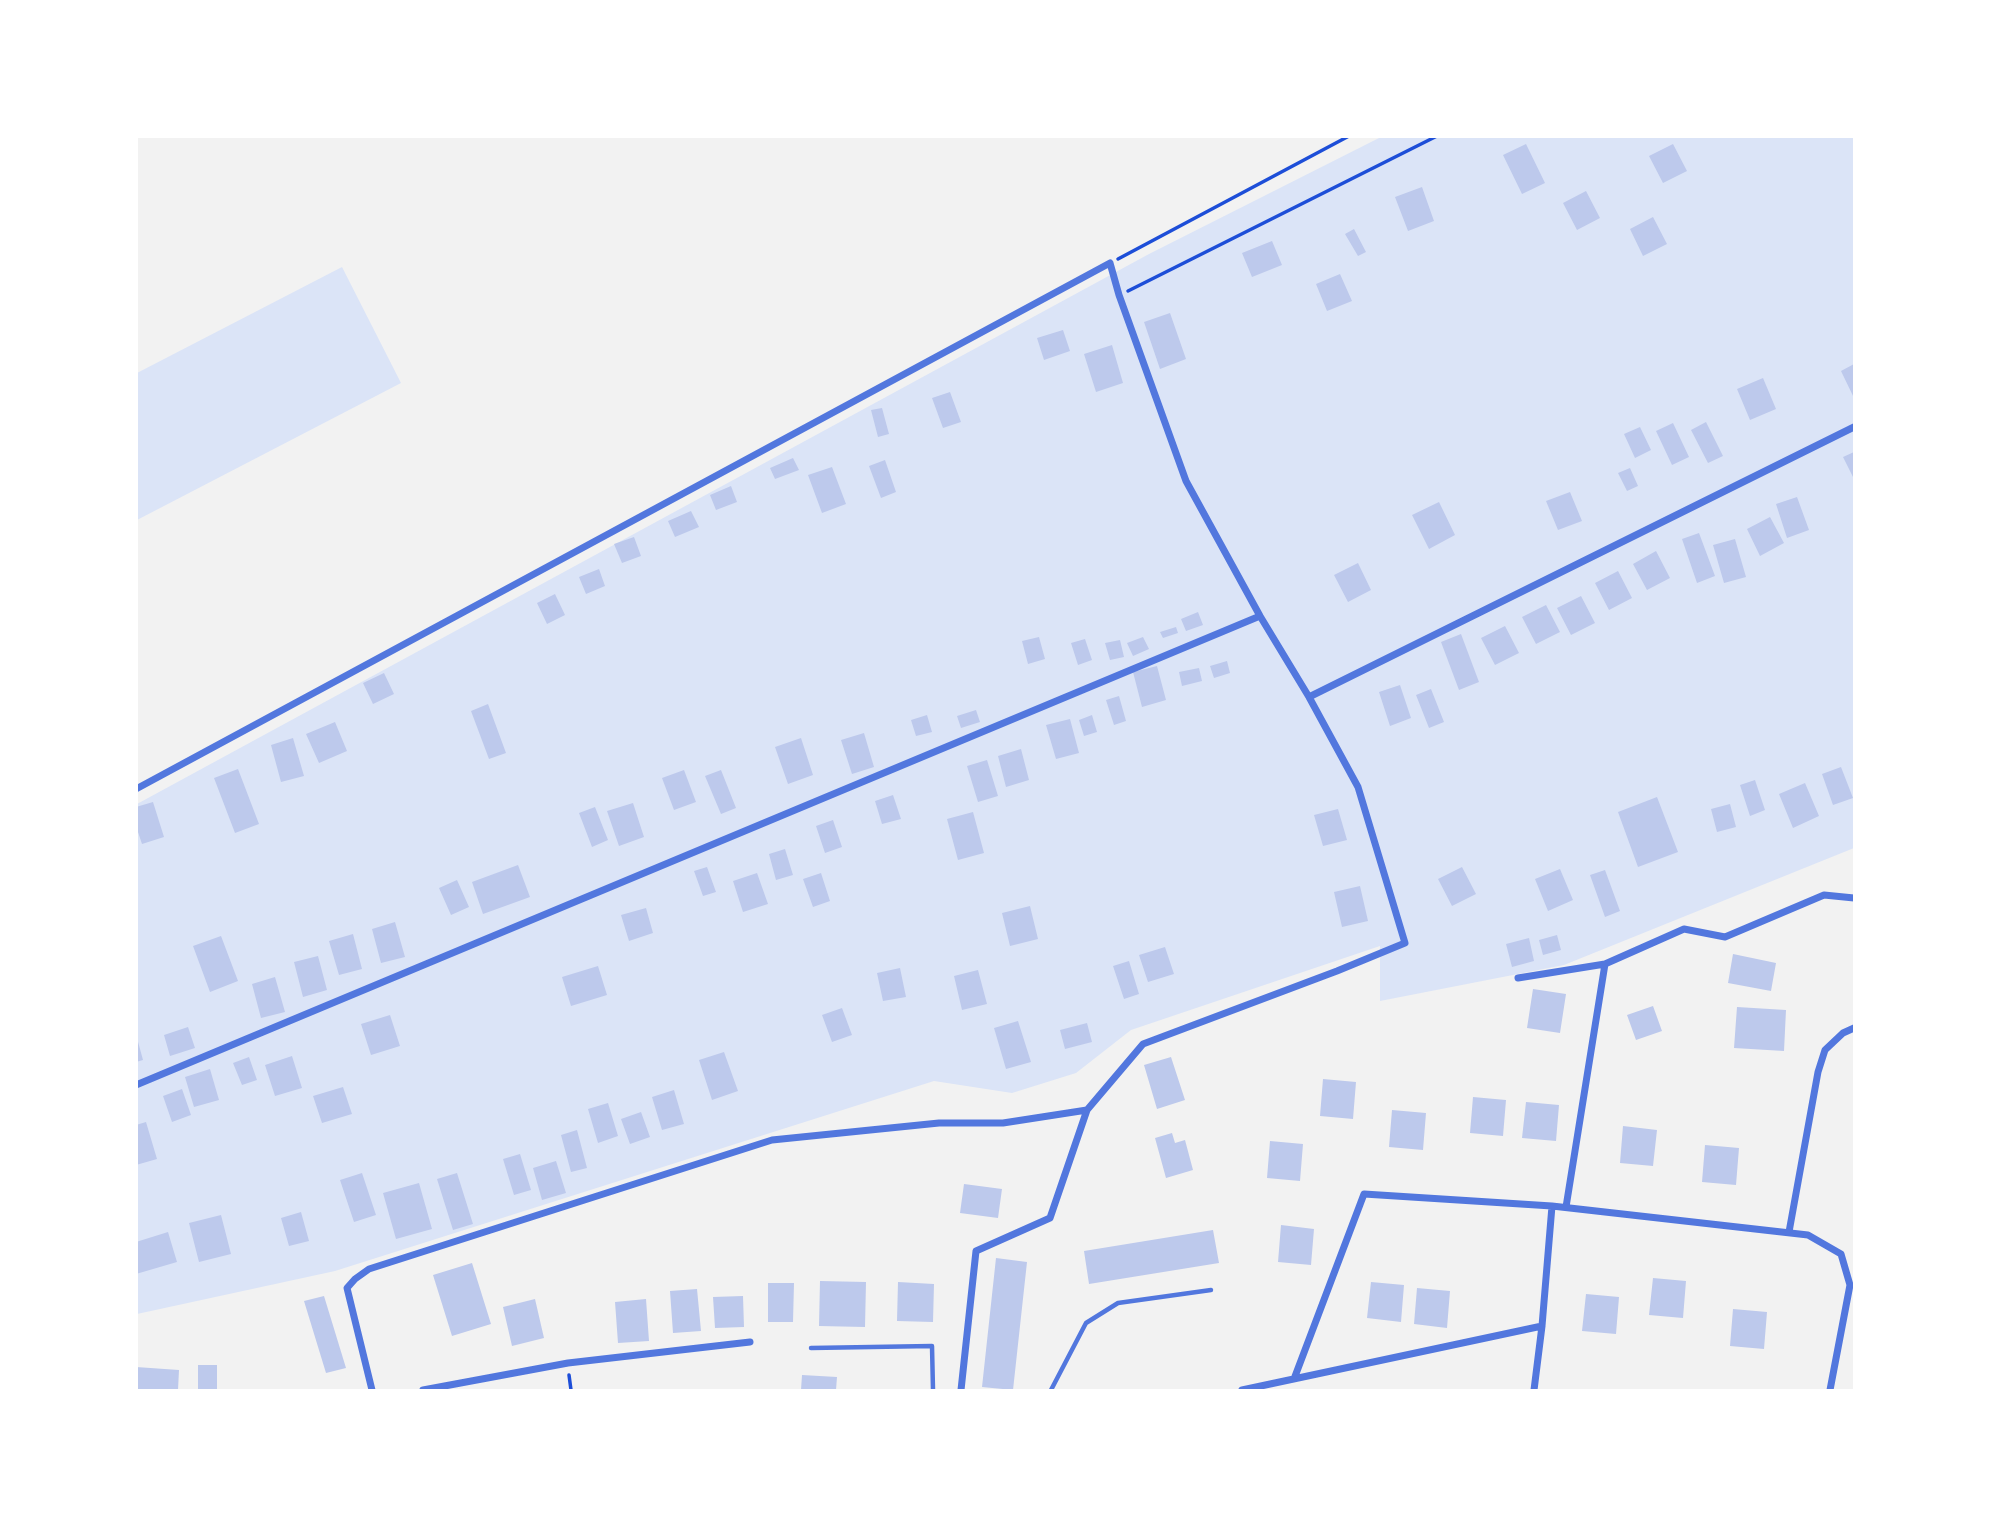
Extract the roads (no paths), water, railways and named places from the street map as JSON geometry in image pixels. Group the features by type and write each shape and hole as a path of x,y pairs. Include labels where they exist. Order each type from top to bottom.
{"street":[{"path":"136,789 1110,263 1186,481 1358,787 1405,943 1143,1044 1087,1110 1050,1218 976,1251 961,1391"},
{"path":"1309,697 1854,427"},
{"path":"136,1085 1260,616"},
{"path":"1518,978 1605,964 1684,929 1725,937 1824,895 1854,898"},
{"path":"1566,1207 1605,964"},
{"path":"1789,1233 1818,1072 1825,1050 1843,1033 1854,1028"},
{"path":"372,1391 347,1289 369,1269 772,1140 939,1123 1003,1122 1087,1110"},
{"path":"1294,1379 1364,1194 1566,1207 1808,1235 1841,1254 1850,1285 1830,1391"},
{"path":"1534,1391 1552,1206"},
{"path":"1244,1390 1542,1326"},
{"path":"423,1391 568,1363 750,1342"}],"lane":[{"path":"1051,1391 1086,1323 1118,1303 1212,1290"},
{"path":"811,1348 932,1346 933,1391"}]}
